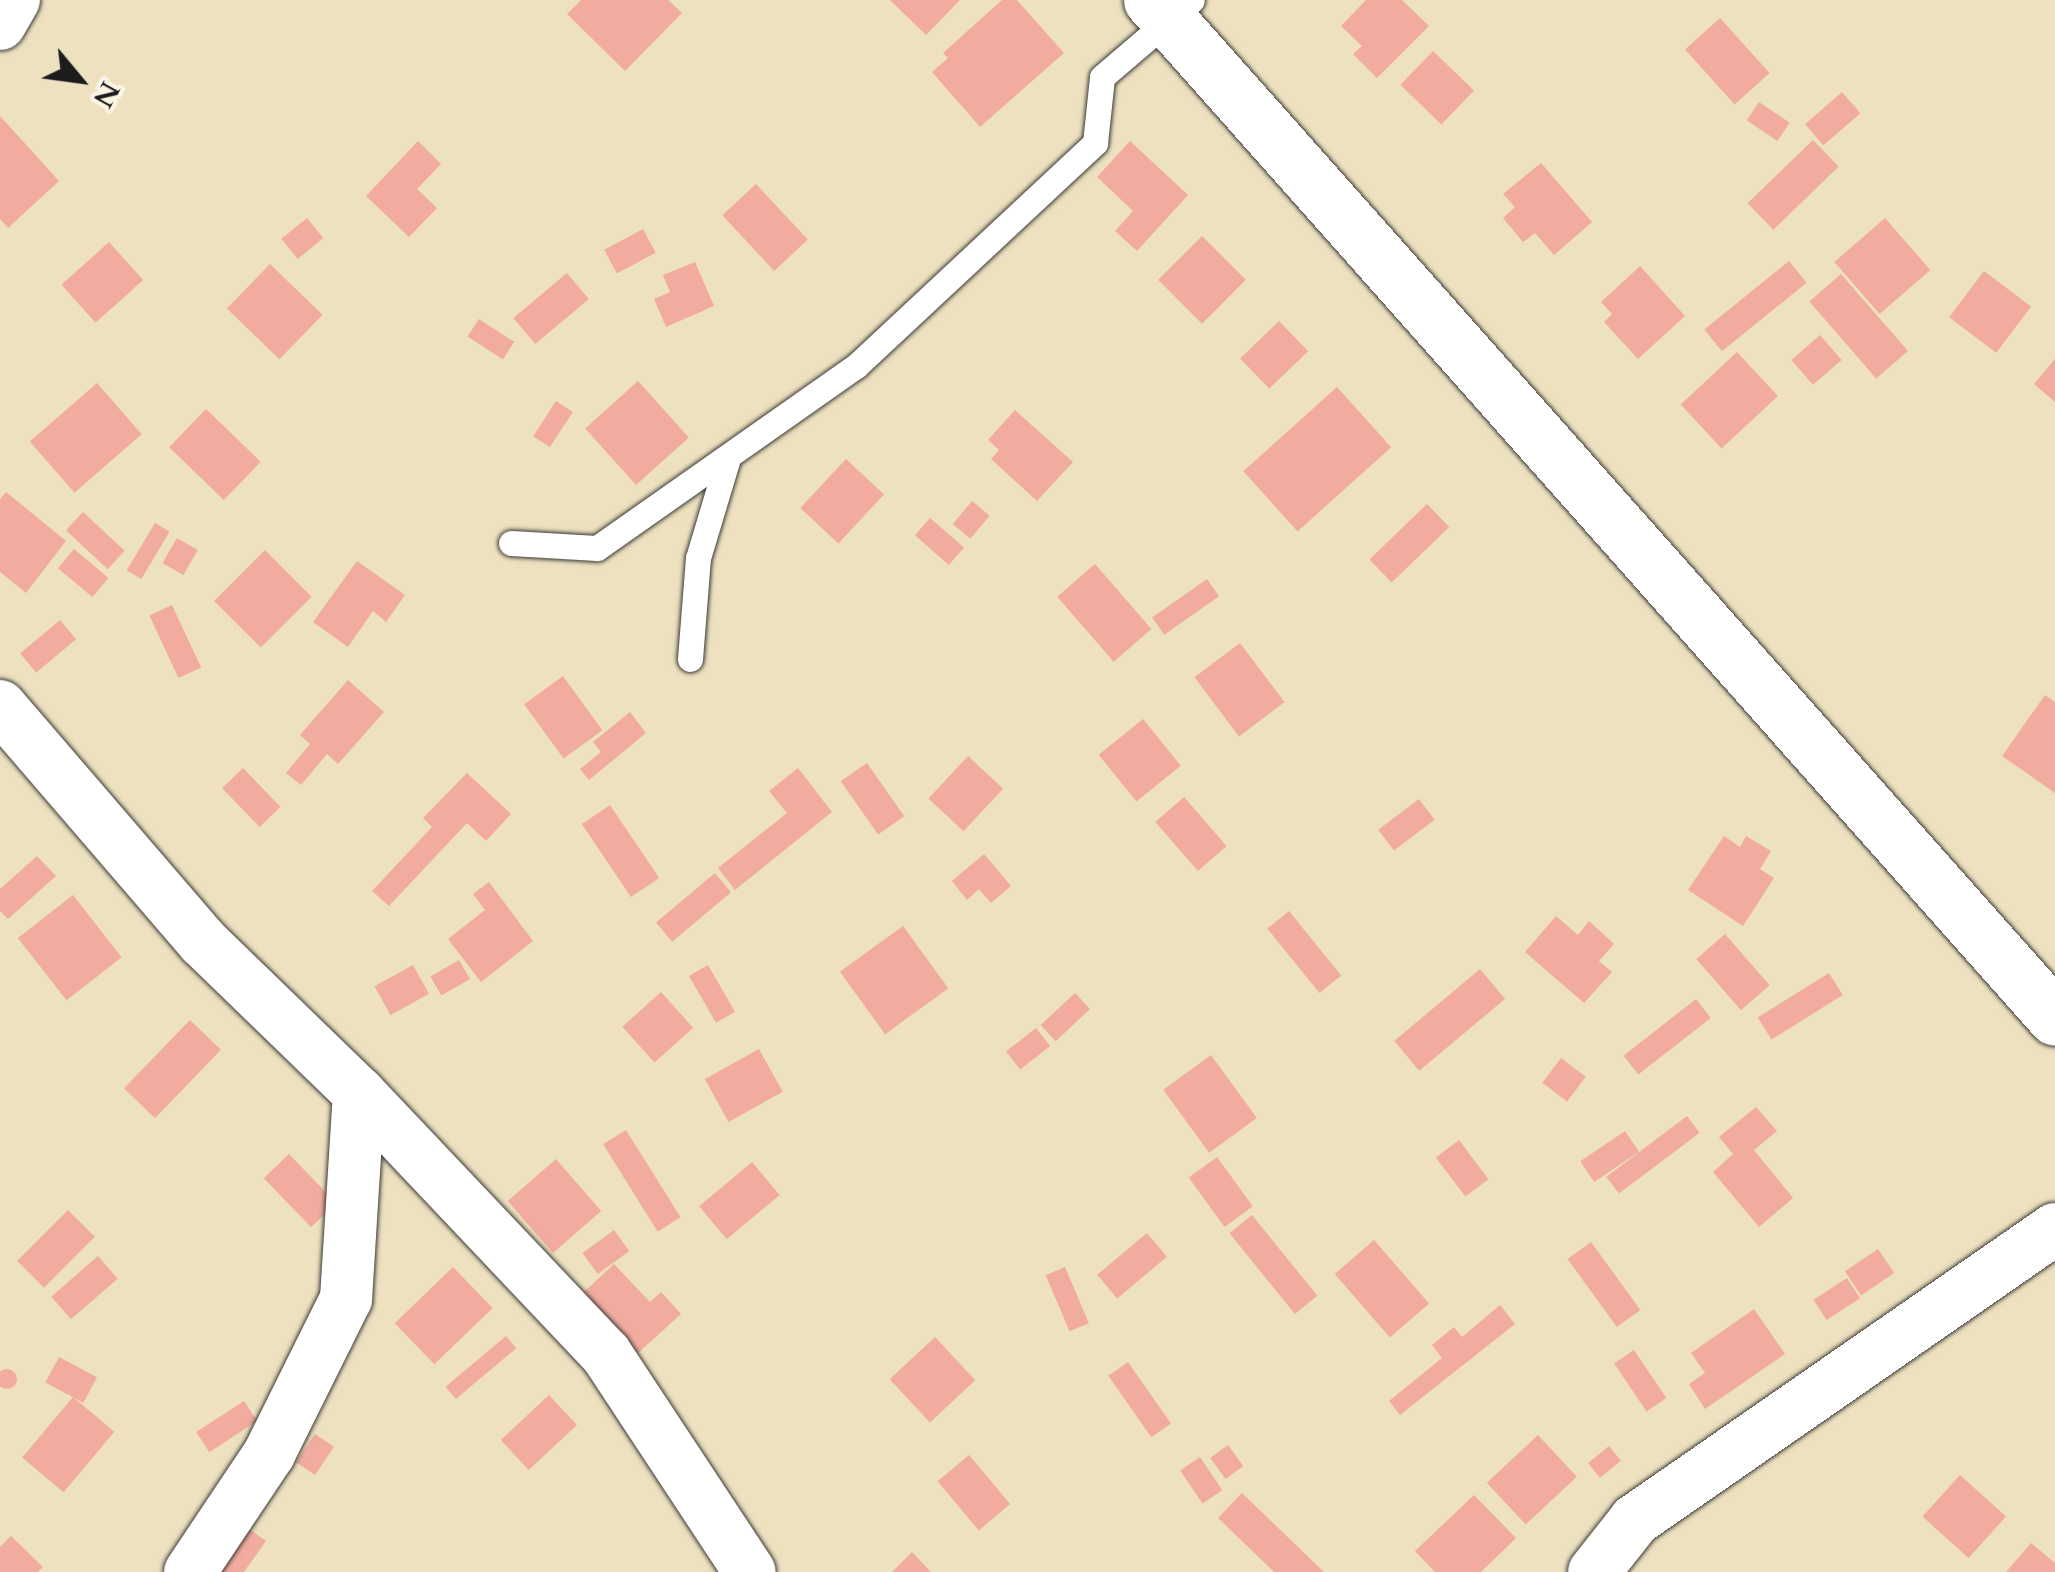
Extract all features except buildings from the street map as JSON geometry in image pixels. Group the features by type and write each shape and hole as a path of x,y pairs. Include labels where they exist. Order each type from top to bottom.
{"main road":[{"path":"1171,6 2055,1018"}],"street":[{"path":"0,24 14,0"},
{"path":"0,706 203,942 359,1092 606,1354 750,1572"},
{"path":"190,1572 269,1454 346,1298 359,1092"},
{"path":"1594,1572 1635,1520 2055,1229"}],"lane":[{"path":"511,543 596,548 856,366 1095,143 1102,78 1171,6"},
{"path":"690,659 698,558 728,458"}]}
